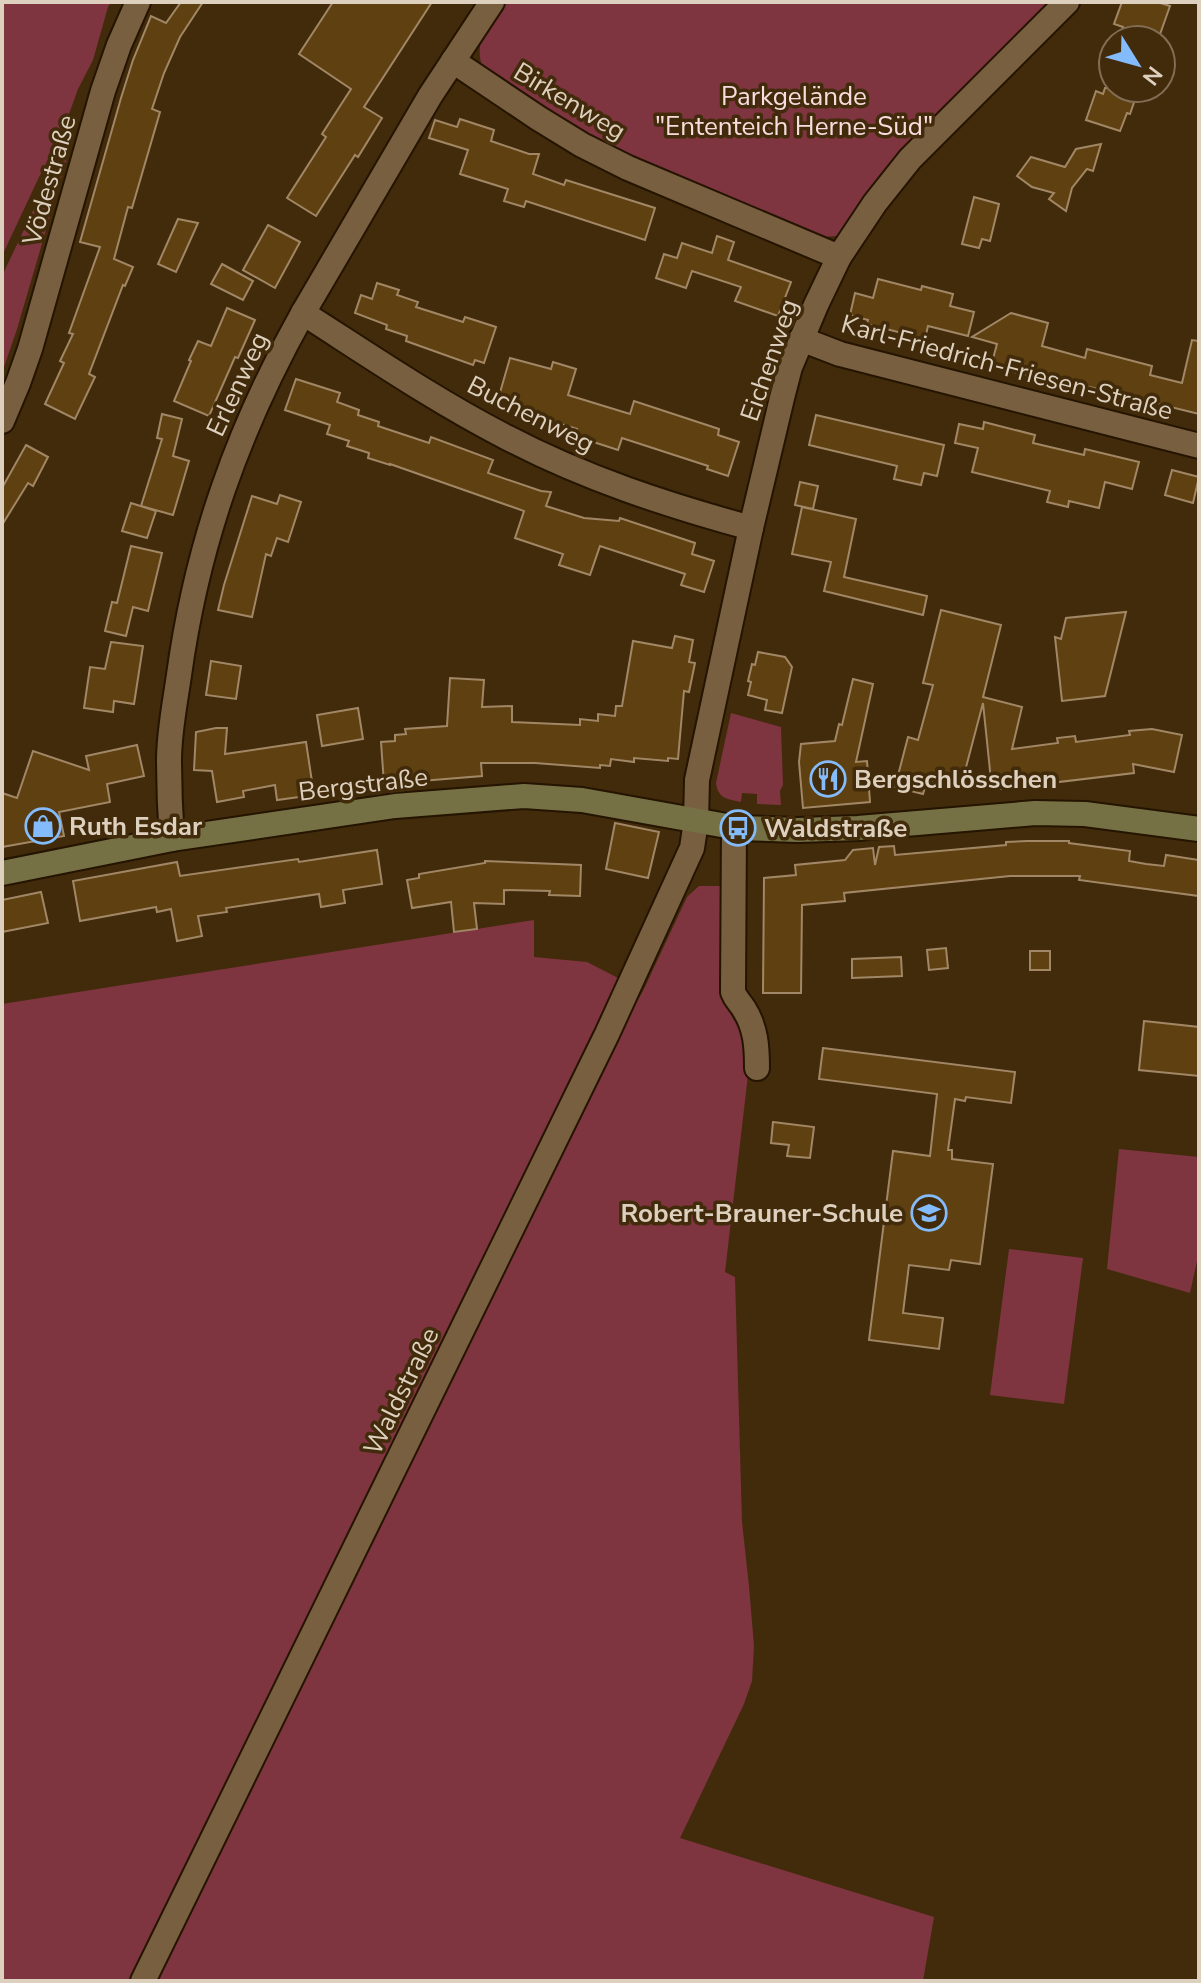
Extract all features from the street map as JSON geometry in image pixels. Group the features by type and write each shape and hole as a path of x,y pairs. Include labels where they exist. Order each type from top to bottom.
{"street":[{"name":"Vödestraße","path":"2,421 30,349 103,91 138,2"},
{"name":"Erlenweg","path":"172,839 169,757 175,702 192,597 233,459 252,412 303,313 430,96 492,2"},
{"name":"Eichenweg","path":"696,821 697,780 751,528 782,398 801,339 839,257 875,203 910,159 1067,2"},
{"name":"Birkenweg","path":"453,61 582,145 628,168 839,257"},
{"name":"Buchenweg","path":"303,313 505,437 640,495 751,528"},
{"name":"Karl-Friedrich-Friesen-Straße","path":"801,339 840,354 1199,446"},
{"name":"Bergstraße","path":"2,873 172,839 395,806 524,796 582,800 734,827 788,830 858,828 1035,813 1085,814 1199,829"},
{"name":"Waldstraße","path":"143,1981 607,1034 692,848 696,821"},
{"path":"734,827 733,992 744,1008 757,1039 757,1068"}],"green space":[{"path":"2,2 111,2 93,60 78,89 60,139 2,256"},
{"name":"Parkgelände \"Ententeich Herne-Süd\"","path":"505,2 1055,2 842,233 822,237 743,207 576,131 483,68 481,41"},
{"path":"73,138 2,373 2,276 60,154"},
{"path":"731,713 781,727 781,805 757,804 757,794 742,793 741,802 724,797 719,792 716,783"},
{"path":"699,886 724,886 724,995 732,1017 749,1046 725,1272 735,1277 742,1522 754,1646 752,1681 744,1704 680,1838 934,1917 923,1981 158,1981 622,1028 687,897"},
{"path":"534,920 534,957 587,962 622,980 132,1981 2,1981 2,1004"},
{"path":"1119,1149 1199,1157 1199,1252 1190,1293 1107,1269"},
{"path":"1009,1249 1083,1258 1064,1404 990,1395"}],"building":[{"path":"181,2 203,2 180,37 152,109 160,112 114,259 133,267 123,285 89,374 95,377 75,419 45,404 64,363 60,361 73,334 69,333 100,247 80,242 121,98 151,16 166,23"},
{"path":"333,2 432,2 364,107 382,118 316,216 287,198 326,137 322,134 351,89 299,54"},
{"path":"1122,2 1157,2 1170,6 1164,24 1114,24"},
{"path":"1096,91 1097,104 1133,104 1120,131 1086,120"},
{"path":"460,119 494,130 491,141 529,154 539,154 533,174 564,185 566,180 655,208 645,240 526,201 524,207 504,201 508,189 460,174 468,150 429,138 435,120 457,127"},
{"path":"1101,144 1093,171 1087,169 1072,188 1066,211 1049,199 1054,193 1032,187 1017,176 1031,157 1065,167 1076,149"},
{"path":"974,197 999,204 990,241 982,239 979,248 962,244"},
{"path":"178,219 198,223 176,272 158,264"},
{"path":"268,225 300,242 275,288 243,270"},
{"path":"717,236 734,242 728,260 791,282 778,316 735,301 741,287 692,271 686,288 656,278 664,254 677,258 682,243 712,253"},
{"path":"222,264 253,281 243,300 211,284"},
{"path":"878,279 953,294 950,306 974,312 968,336 928,326 925,339 867,324 868,320 850,315 855,293 873,298"},
{"path":"377,283 399,290 397,295 418,302 416,307 463,322 465,317 496,327 484,363 475,360 473,365 406,341 407,336 386,329 387,325 355,313 361,295 372,299"},
{"path":"227,308 255,320 209,416 174,401 198,341 211,346"},
{"path":"1011,313 1048,323 1042,346 1085,358 1087,349 1152,366 1150,375 1182,383 1192,340 1199,341 1199,414 991,366 997,344 972,337"},
{"path":"510,358 551,369 553,362 576,369 568,395 630,414 634,401 719,429 718,435 739,442 728,476 707,469 708,466 622,438 618,450 575,436 577,429 538,417 540,412 517,406 518,402 499,396"},
{"path":"296,379 340,393 337,402 359,410 358,415 379,422 378,426 429,443 431,437 493,460 488,473 551,492 546,506 584,518 619,521 620,518 695,543 692,554 714,561 704,592 681,585 685,574 600,546 590,575 559,565 563,554 515,538 524,511 368,458 369,453 347,446 349,441 327,434 330,425 285,410"},
{"path":"162,414 182,419 173,456 189,461 173,515 141,506 162,439 157,438"},
{"path":"816,415 944,445 937,476 924,473 921,485 894,479 897,466 809,445"},
{"path":"984,422 1035,435 1033,443 1084,455 1085,449 1139,462 1132,489 1105,482 1099,508 1069,501 1068,507 1047,502 1050,491 972,472 978,448 955,443 959,424 983,429"},
{"path":"26,445 48,457 33,486 28,483 2,525 2,488"},
{"path":"1172,470 1199,477 1193,503 1165,495"},
{"path":"800,482 818,486 813,509 795,505"},
{"path":"280,495 301,502 288,542 277,538 271,556 266,554 252,617 218,610 252,496 277,504"},
{"path":"131,503 156,511 147,538 122,531"},
{"path":"802,507 856,519 844,577 927,596 923,615 824,591 831,562 792,554"},
{"path":"131,546 162,553 148,611 133,607 126,636 105,631 112,602 117,603"},
{"path":"941,610 1001,625 983,697 1022,707 1012,749 1058,743 1057,738 1075,736 1076,742 1152,729 1182,735 1174,772 1133,764 1134,773 992,790 983,703 960,790 927,781 923,794 895,787 908,737 918,740 933,685 923,683"},
{"path":"1126,612 1105,696 1062,701 1055,637 1061,639 1066,618"},
{"path":"675,636 693,640 689,662 695,663 689,692 684,691 678,759 634,758 634,762 611,759 610,766 600,765 600,768 481,763 482,776 384,784 381,742 395,741 395,735 406,734 405,729 447,726 450,678 484,680 482,707 512,706 512,722 580,725 580,719 598,721 598,714 615,716 616,706 622,706 633,641 672,648"},
{"path":"111,642 143,646 134,704 114,701 113,712 84,708 90,667 105,669"},
{"path":"758,652 785,657 792,667 782,713 765,710 767,700 748,695 751,682 748,681"},
{"path":"211,661 241,666 236,699 206,695"},
{"path":"853,679 873,684 856,762 867,761 870,802 803,808 799,762 801,744 835,741"},
{"path":"358,708 363,739 322,746 317,715"},
{"path":"227,728 225,754 306,742 314,795 277,800 275,785 243,791 244,797 217,802 212,771 194,770 196,732"},
{"path":"137,745 144,776 107,784 110,802 59,812 64,836 2,847 2,793 17,798 33,751 89,770 86,756"},
{"path":"615,823 659,832 648,878 606,869"},
{"path":"1027,841 1069,841 1130,851 1129,861 1164,866 1166,855 1199,860 1199,896 1079,880 1080,876 1010,876 844,893 845,901 802,905 801,993 763,993 764,878 796,875 795,865 845,860 853,850 873,848 875,865 879,847 894,846 895,855"},
{"path":"377,850 382,884 343,890 345,903 321,907 319,894 226,908 227,912 198,916 202,936 177,941 171,909 157,912 156,907 80,921 73,881 177,862 180,876"},
{"path":"485,861 581,865 580,896 549,895 550,891 504,890 504,904 474,903 477,929 454,932 451,902 412,908 407,880 419,878 419,874"},
{"path":"41,892 48,923 2,932 2,900"},
{"path":"946,948 948,968 929,970 927,950"},
{"path":"1030,951 1050,951 1050,970 1030,970"},
{"path":"901,957 902,976 852,978 852,959"},
{"path":"1144,1021 1199,1027 1199,1076 1139,1070"},
{"path":"823,1048 1015,1072 1011,1103 966,1097 965,1101 955,1099 948,1150 952,1150 952,1159 993,1164 980,1264 951,1260 949,1270 909,1265 903,1313 943,1318 939,1349 869,1340 893,1151 930,1156 937,1094 819,1079"},
{"path":"773,1122 814,1127 810,1158 787,1156 789,1145 771,1143"}],"place":[{"name":"Bergschlösschen","path":"828,779"},
{"name":"Ruth Esdar","path":"43,826"},
{"name":"Waldstraße","path":"738,828"},
{"name":"Robert-Brauner-Schule","path":"929,1213"}]}
